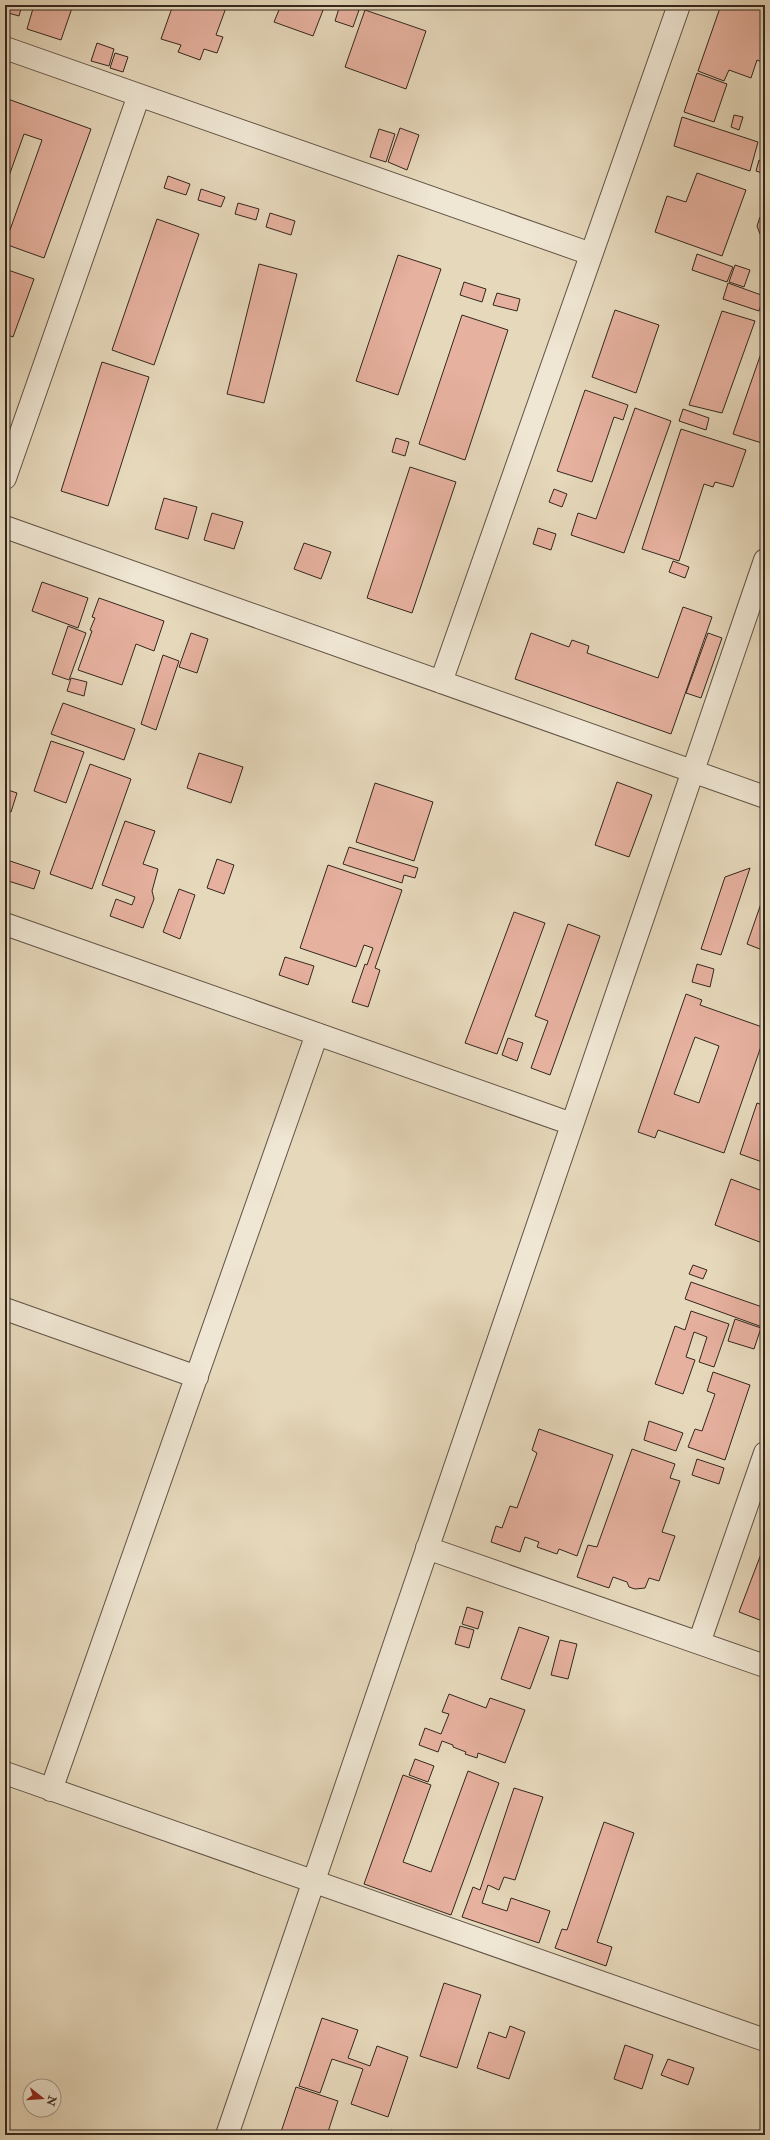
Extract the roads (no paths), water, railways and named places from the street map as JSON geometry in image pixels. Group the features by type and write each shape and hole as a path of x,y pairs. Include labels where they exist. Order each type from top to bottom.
{"street":[{"path":"441,682 679,5"},
{"path":"5,48 591,254"},
{"path":"5,478 139,95"},
{"path":"5,527 765,797"},
{"path":"227,2135 765,560"},
{"path":"5,924 572,1124"},
{"path":"51,1790 317,1034"},
{"path":"5,1309 197,1377"},
{"path":"698,1643 765,1453"},
{"path":"427,1548 765,1666"},
{"path":"5,1773 765,2040"}]}
